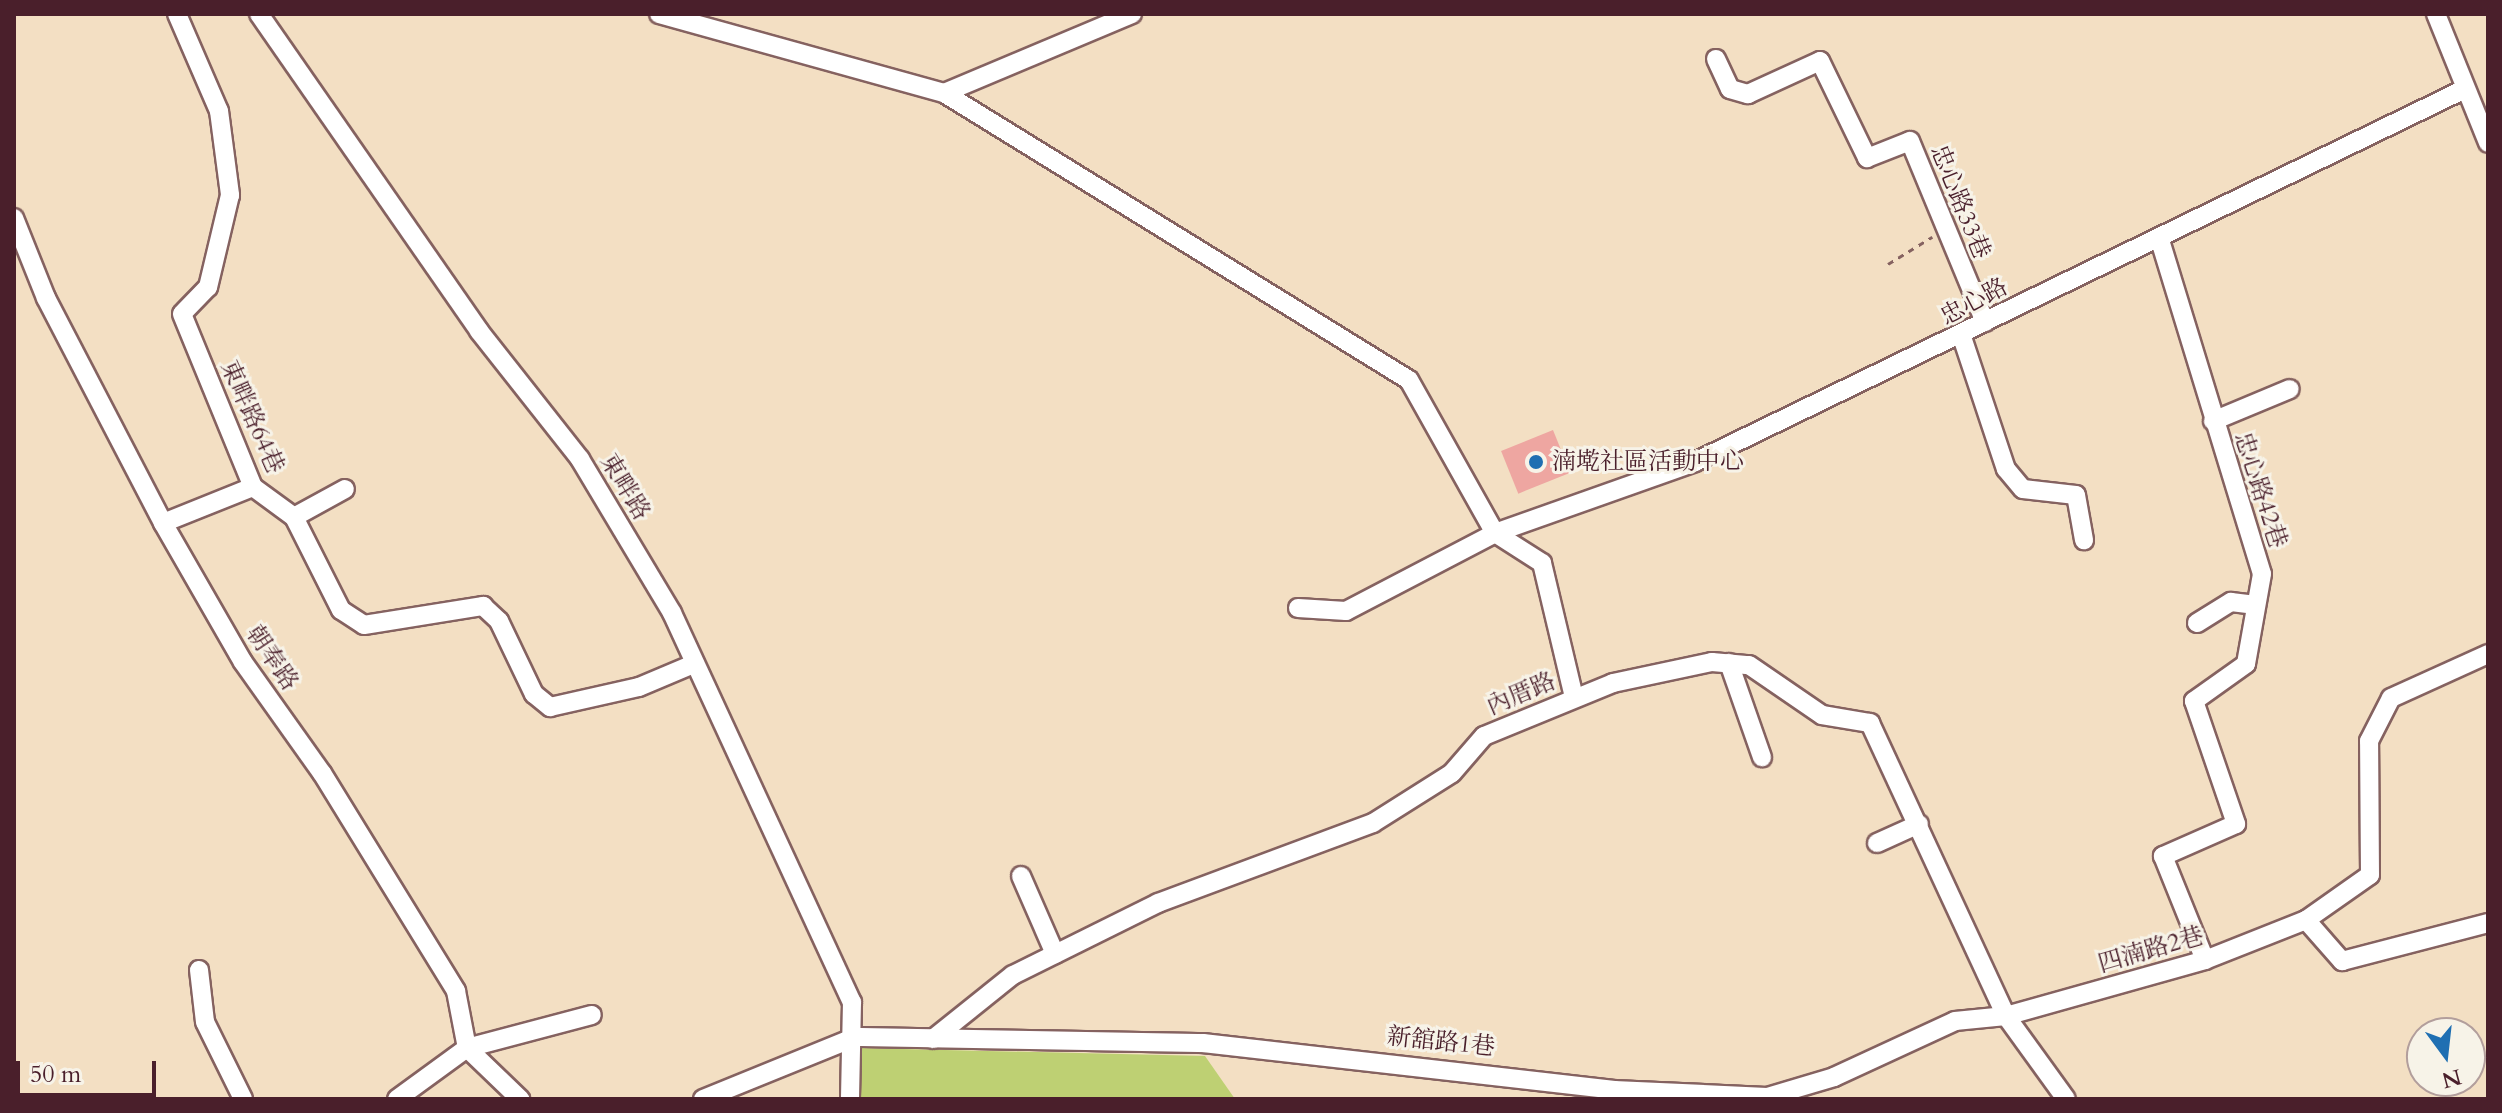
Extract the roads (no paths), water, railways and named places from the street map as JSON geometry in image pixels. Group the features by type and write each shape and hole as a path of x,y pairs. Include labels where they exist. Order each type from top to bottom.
{"street":[{"name":"東畔路64巷","path":"177,14 219,111 230,195 208,287 182,314 253,487 294,517 341,610 364,625 483,606 499,621 534,694 550,707 639,687 691,665"},
{"name":"東畔路","path":"259,14 479,331 580,459 672,613 691,665 787,850 852,1002 856,1037 850,1099"},
{"path":"659,14 944,93 1409,380 1495,533 1542,563 1574,697"},
{"path":"944,93 1132,14"},
{"path":"2436,14 2488,143"},
{"name":"忠心路33巷","path":"1716,59 1730,89 1748,94 1820,61 1867,158 1910,141 1985,322"},
{"name":"忠心路","path":"1298,608 1346,611 1495,533 1695,462 1962,337 1985,322 2465,89"},
{"name":"朝奉路","path":"14,218 46,298 163,523 243,662 322,773 456,991 467,1048"},
{"name":"忠心路42巷","path":"2159,237 2262,574 2254,605 2246,664 2194,701 2236,824 2163,856 2205,960"},
{"path":"1962,337 2006,469 2023,489 2076,495 2084,540"},
{"path":"2213,421 2290,389"},
{"path":"163,523 253,487"},
{"path":"294,517 345,489"},
{"path":"2197,623 2231,602 2254,605"},
{"name":"四湳路2巷","path":"2006,1016 2205,960 2306,920 2370,875 2369,741 2391,698 2488,654"},
{"path":"1729,663 1762,757"},
{"name":"內厝路","path":"933,1039 1013,975 1158,903 1373,823 1452,773 1484,736 1574,697 1673,669 1729,663 1769,673 1822,715 1870,723 2006,1016 2066,1099"},
{"path":"1877,843 1919,824"},
{"path":"1021,876 1055,954"},
{"path":"2306,920 2342,961 2488,923"},
{"path":"199,970 205,1022 243,1099"},
{"path":"397,1099 467,1048 592,1015"},
{"name":"新舘路1巷","path":"856,1037 1203,1043 1614,1090 1767,1098 1834,1077 1955,1021 2006,1016"},
{"path":"703,1099 856,1037"},
{"path":"467,1048 520,1099"}],"place":[{"name":"湳墘社區活動中心","path":"1536,462"}]}
